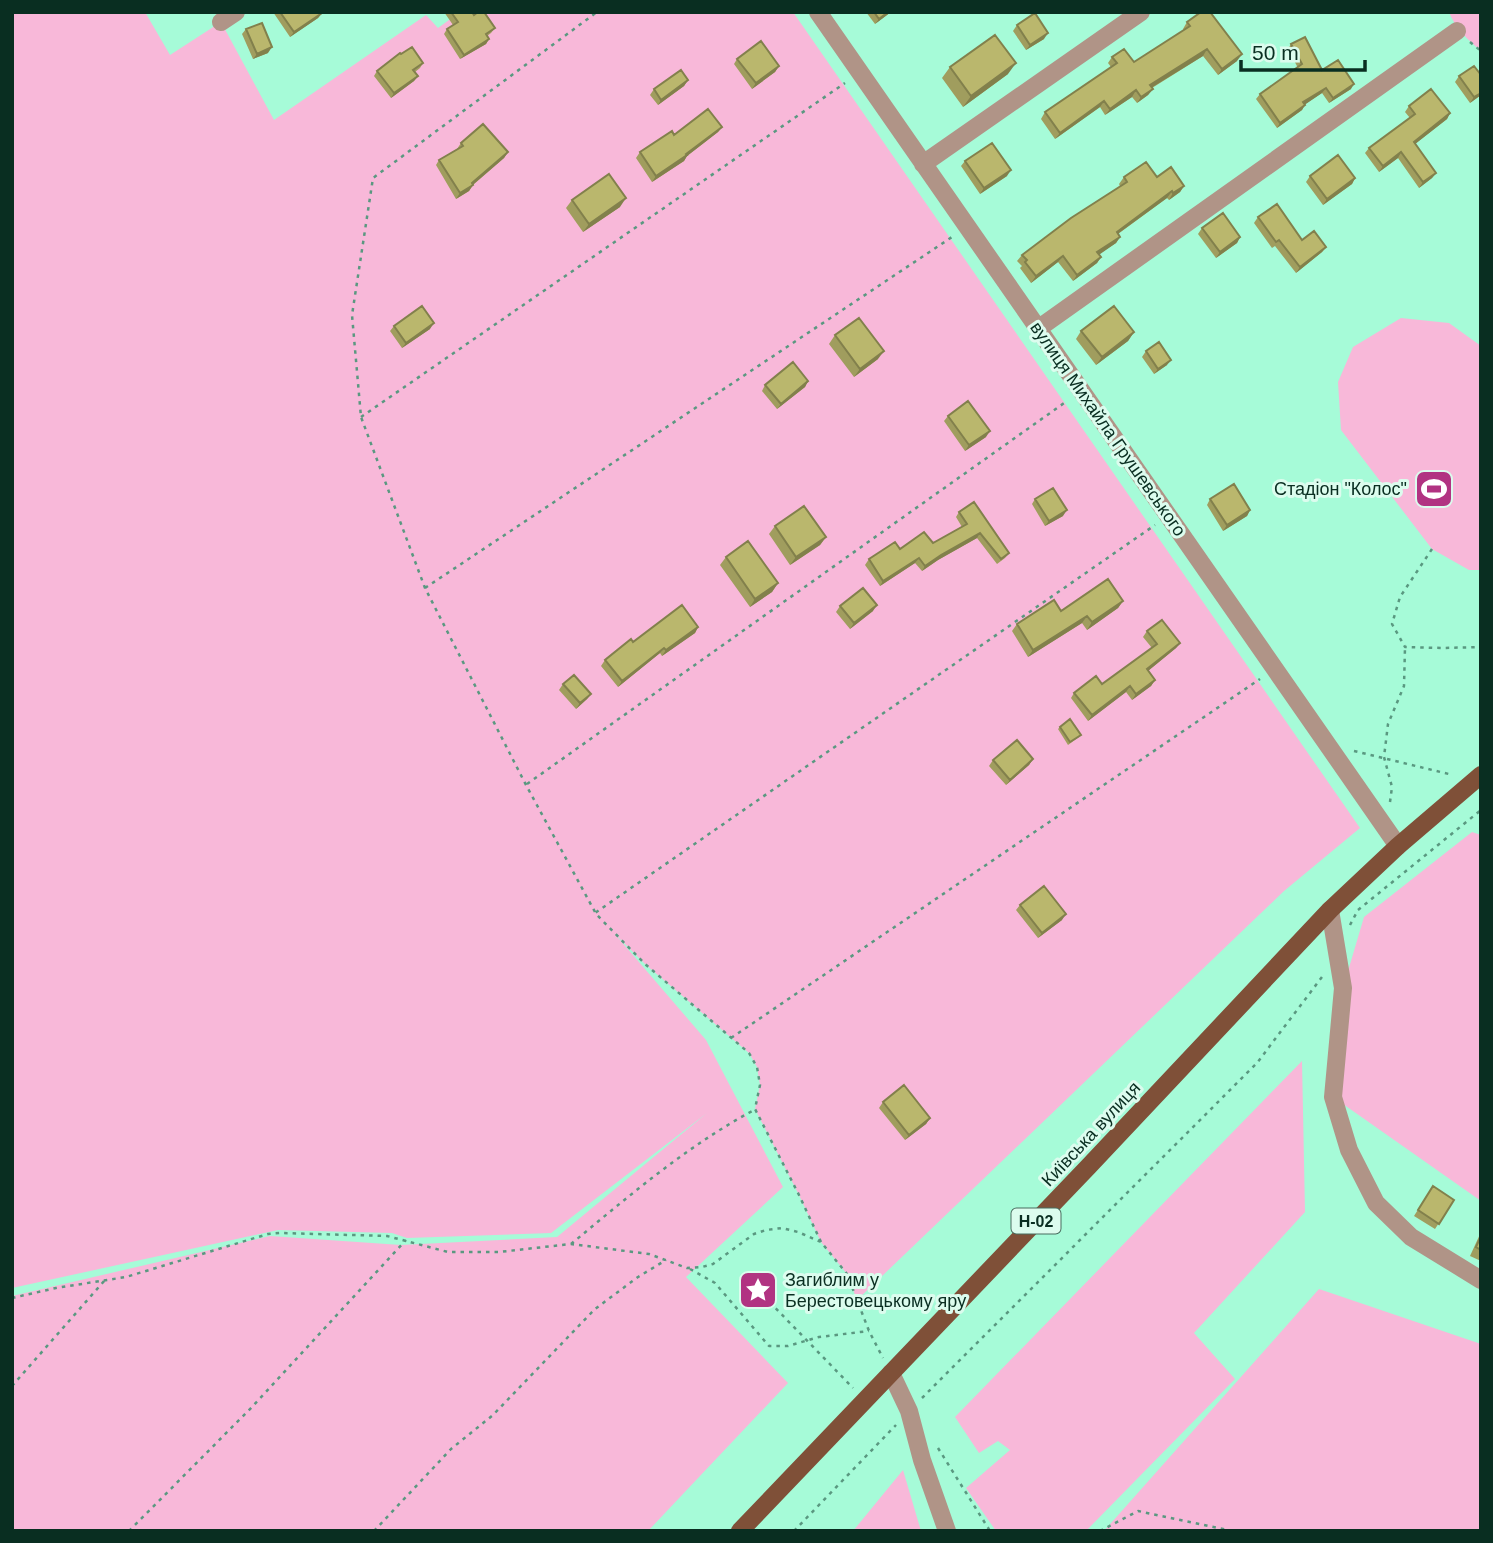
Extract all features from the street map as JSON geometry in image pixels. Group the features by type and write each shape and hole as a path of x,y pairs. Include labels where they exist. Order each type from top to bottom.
{"main road":[{"name":"Київська вулиця","path":"740,1531 1330,910 1398,846 1478,778"}],"street":[{"name":"вулиця Михайла Грушевського","path":"818,12 1398,846"},
{"path":"923,164 1141,12"},
{"path":"1039,328 1457,32"},
{"path":"1330,910 1343,988 1333,1097 1349,1150 1377,1203 1410,1237 1481,1280"},
{"path":"891,1373 911,1420 947,1531"}],"path":[{"path":"597,12 373,178 352,315 361,417 425,588 595,913 645,964 749,1053 757,1067 760,1085 755,1109 821,1242 847,1274 869,1331 891,1373"},
{"path":"361,417 860,73"},
{"path":"425,588 967,227"},
{"path":"526,785 1081,391"},
{"path":"595,913 1168,516"},
{"path":"1383,825 1389,811 1392,787 1384,757 1388,723 1404,686 1405,647 1392,624 1400,597 1432,549"},
{"path":"1405,647 1481,648"},
{"path":"731,1038 1275,669"},
{"path":"1330,748 1478,778"},
{"path":"1346,933 1358,910 1481,810"},
{"path":"794,1531 911,1420 1257,1063 1321,978"},
{"path":"571,1244 698,1143 755,1109"},
{"path":"687,1268 713,1264 754,1234 766,1230 782,1228 821,1242"},
{"path":"12,1298 126,1277 268,1234 387,1236 448,1252 499,1252 571,1244 649,1254 687,1268 715,1283 768,1346 788,1346 819,1336 869,1331"},
{"path":"129,1531 253,1407 406,1240"},
{"path":"374,1531 451,1448 493,1415 594,1309 638,1276 666,1261"},
{"path":"12,1386 105,1280"},
{"path":"758,1290 865,1400"},
{"path":"911,1420 939,1450 990,1531"},
{"path":"1100,1531 1138,1511 1232,1531"}],"shaded area":[{"path":"12,12 145,12 170,55 221,22 274,120 426,15 438,28 460,12 793,12 1360,828 1284,891 857,1300 847,1274 821,1242 755,1109 760,1085 757,1067 749,1053 645,964 614,933 706,1040 783,1187 686,1277 788,1383 648,1531 12,1531 12,1296 270,1236 401,1245 557,1237 707,1113 551,1233 407,1238 392,1233 278,1230 12,1288"},
{"path":"1449,12 1481,12 1481,51 1458,28"},
{"name":"Стадіон \"Колос\"","path":"1401,318 1449,323 1481,346 1481,570 1469,570 1432,549 1341,430 1338,382 1353,347"},
{"path":"1472,832 1481,835 1481,1201 1333,1097 1343,988 1364,917"},
{"path":"1302,1061 1305,1212 1194,1333 1235,1379 1086,1531 996,1531 966,1488 1010,1450 998,1441 979,1453 955,1417"},
{"path":"1319,1289 1481,1344 1481,1531 1104,1531"},
{"path":"903,1470 921,1531 853,1531"}],"building":[{"path":"280,12 322,12 322,13 294,32"},
{"path":"451,12 472,12 474,15 484,12 495,28 486,34 489,39 464,55 447,29 458,22"},
{"path":"874,12 888,12 879,19"},
{"path":"1201,12 1210,12 1242,54 1222,69 1207,49 1150,85 1153,89 1141,97 1136,90 1110,109 1104,101 1060,133 1045,112 1117,63 1112,57 1124,49 1134,62 1190,26 1187,22"},
{"path":"1035,13 1048,33 1030,45 1017,25"},
{"path":"262,23 272,47 257,54 246,29"},
{"path":"995,35 1016,63 971,96 950,67"},
{"path":"1305,37 1322,70 1338,60 1354,84 1333,98 1326,88 1303,102 1305,105 1280,123 1260,94 1302,64 1291,44"},
{"path":"761,41 779,66 756,83 737,59"},
{"path":"412,47 423,63 413,70 418,76 394,93 377,71"},
{"path":"1474,66 1481,75 1481,93 1474,97 1459,76"},
{"path":"681,70 688,80 661,100 654,89"},
{"path":"1431,89 1450,113 1414,142 1436,173 1423,182 1401,152 1383,166 1369,148 1415,114 1409,106"},
{"path":"708,109 722,127 656,176 640,152 672,131 674,135"},
{"path":"483,124 508,152 472,183 473,185 460,193 439,160 463,146 461,143"},
{"path":"992,143 1011,170 984,188 965,161"},
{"path":"1338,155 1355,178 1327,199 1310,176"},
{"path":"1146,162 1157,177 1171,167 1184,186 1173,193 1172,191 1117,232 1120,237 1097,252 1101,257 1077,275 1063,256 1036,276 1022,255 1071,218 1127,182 1124,177"},
{"path":"609,174 626,198 589,224 572,200"},
{"path":"1277,204 1302,240 1314,231 1326,247 1300,267 1279,240 1276,242 1258,217"},
{"path":"1223,213 1240,237 1220,252 1202,228"},
{"path":"422,306 434,323 406,343 394,326"},
{"path":"1114,306 1134,332 1102,357 1081,331"},
{"path":"859,318 884,351 860,369 835,335"},
{"path":"1159,342 1171,360 1158,369 1146,351"},
{"path":"793,362 808,381 781,404 765,385"},
{"path":"968,401 990,431 969,445 948,416"},
{"path":"1234,484 1250,510 1227,525 1210,499"},
{"path":"1053,488 1067,510 1049,521 1035,499"},
{"path":"974,502 1009,553 1001,559 980,533 925,566 919,558 883,581 869,559 895,542 900,549 924,532 933,543 967,524 959,512"},
{"path":"804,506 826,537 796,557 775,526"},
{"path":"748,541 778,583 755,599 726,557"},
{"path":"1108,579 1123,601 1092,622 1087,616 1033,650 1017,624 1054,600 1061,611"},
{"path":"863,588 877,605 854,623 840,606"},
{"path":"682,605 698,627 666,650 664,648 622,681 605,660"},
{"path":"1162,620 1180,643 1147,669 1155,680 1136,694 1130,686 1092,715 1074,693 1096,676 1102,684 1157,644 1147,631"},
{"path":"574,675 591,694 580,703 563,684"},
{"path":"1070,719 1081,735 1070,742 1060,727"},
{"path":"1017,740 1033,759 1010,780 993,760"},
{"path":"1044,886 1066,914 1042,933 1020,905"},
{"path":"904,1085 930,1118 909,1135 883,1102"},
{"path":"1433,1186 1454,1200 1439,1224 1418,1210"},
{"path":"1481,1236 1481,1250 1476,1247"}],"place":[{"name":"Стадіон \"Колос\"","path":"1434,489"},
{"name":"Загиблим у Берестовецькому яру","path":"758,1290"}]}
